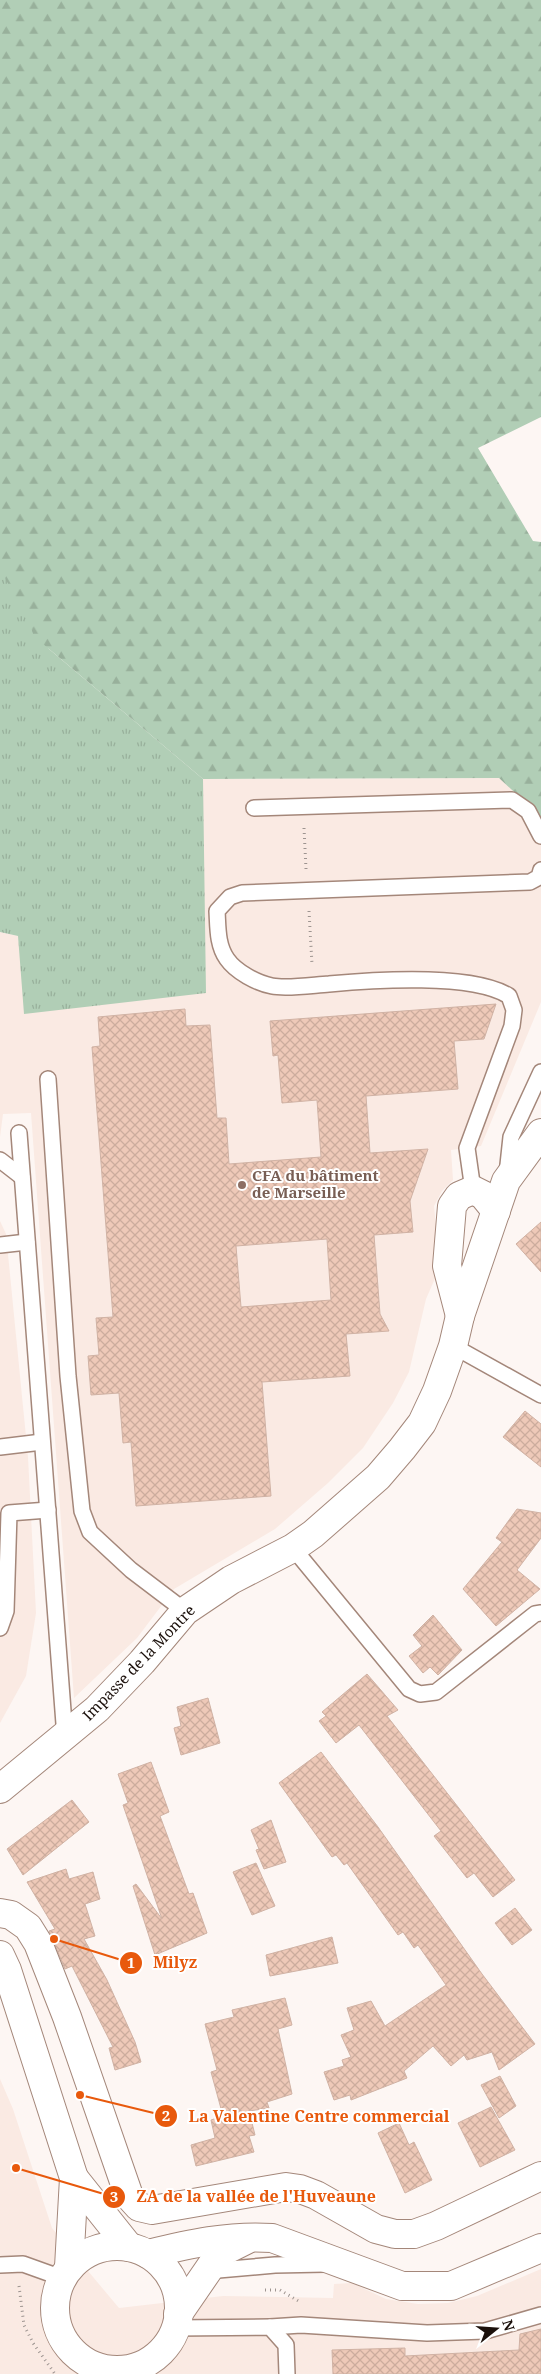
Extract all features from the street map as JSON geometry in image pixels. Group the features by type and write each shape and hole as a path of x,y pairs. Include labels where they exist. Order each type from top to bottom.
{"street":[{"name":"Impasse de la Montre","path":"0,1789 65,1737 110,1696 185,1611 231,1580 293,1548 353,1500 378,1477 402,1449 422,1423 437,1392 453,1346 460,1316 506,1181 541,1132"},
{"path":"473,1190 483,1195 496,1211"},
{"name":"Impasse de la Montre","path":"460,1316 447,1266 452,1206 459,1196 473,1190"},
{"path":"0,1912 11,1915 28,1927 38,1943 68,2017 129,2196 139,2207 152,2210 286,2187 300,2188 376,2229 395,2234 414,2234 436,2226 541,2176"},
{"path":"0,1955 7,1970 74,2178 66,2273"},
{"path":"74,2178 138,2250 162,2265 172,2280 178,2296 177,2321 173,2335 160,2352 144,2364 123,2372 102,2368 82,2360 67,2346 58,2327 54,2306 58,2285 66,2273 86,2253 107,2246 138,2250 195,2242 251,2237 272,2238 402,2286 451,2286 541,2248"},
{"path":"177,2321 220,2253 251,2237"}],"lane":[{"path":"254,808 512,800 528,811 541,836"},
{"path":"473,1190 467,1148 512,1026 514,1010 509,996 498,989 440,981 379,980 272,986 250,978 227,959 218,937 217,911 230,896 242,893 530,882 539,877 541,870"},
{"path":"506,1181 511,1137 541,1072"},
{"path":"48,1079 68,1376 82,1511 90,1532 131,1570 185,1611"},
{"path":"19,1133 65,1737"},
{"path":"0,1160 22,1177"},
{"path":"0,1245 27,1242"},
{"path":"453,1346 541,1395"},
{"path":"0,1447 42,1442"},
{"path":"0,1628 6,1611 9,1513 48,1510"},
{"path":"293,1548 409,1689 420,1694 436,1692 535,1614 541,1613"},
{"path":"0,2265 23,2264 66,2273"},
{"path":"207,2271 275,2265 343,2264"},
{"path":"177,2321 270,2327 301,2325 427,2334 485,2331 541,2315"},
{"path":"270,2327 286,2345 287,2374"}],"path":[{"path":"304,828 306,868"},
{"path":"310,921 313,966"}],"shaded area":[{"name":"CFA du bâtiment de Marseille","path":"0,668 203,779 500,778 541,817 541,1002 481,1146 451,1150 453,1180 442,1191 434,1206 440,1267 426,1299 409,1372 393,1403 363,1448 328,1483 275,1529 174,1589 137,1638 74,1698 31,1113 3,1114 0,1137 0,932 18,936"},
{"path":"0,1221 6,1234 28,1457 36,1613 26,1676 0,1723"},
{"path":"0,2079 13,2109 52,2228 119,2308 223,2296 333,2298 334,2284 352,2283 386,2299 418,2304 448,2303 477,2296 541,2269 541,2374 0,2374"}],"green space":[{"path":"0,0 541,0 541,417 478,448 533,541 541,542 541,817 499,778 203,779 36,638 0,568"},
{"path":"0,566 49,649 203,779 206,993 24,1014 18,936 0,932"}],"building":[{"path":"496,1004 484,1039 454,1041 458,1089 366,1096 370,1153 428,1149 410,1201 413,1232 374,1235 380,1314 389,1331 346,1334 350,1376 262,1382 271,1496 136,1506 131,1442 123,1443 119,1393 91,1395 88,1356 99,1355 96,1318 113,1317 92,1047 100,1046 98,1017 185,1009 186,1026 210,1025 217,1118 226,1118 229,1164 321,1157 317,1100 282,1103 278,1055 273,1056 270,1021","holes":["327,1239 331,1300 241,1307 236,1246"]},
{"path":"541,1222 541,1272 516,1244"},
{"path":"525,1411 541,1424 541,1467 503,1437"},
{"path":"517,1509 541,1513 541,1538 517,1570 540,1589 496,1626 463,1589 502,1542 496,1538"},
{"path":"433,1615 462,1650 438,1675 430,1667 423,1673 409,1656 422,1646 413,1635"},
{"path":"367,1674 398,1710 387,1716 515,1880 493,1897 474,1873 467,1878 434,1836 441,1831 359,1725 336,1743 319,1721 326,1716 322,1712"},
{"path":"208,1698 220,1743 181,1755 174,1728 181,1726 177,1707"},
{"path":"321,1752 378,1827 482,1974 535,2044 499,2070 492,2052 467,2060 464,2055 451,2066 433,2046 404,2071 407,2078 351,2100 350,2095 334,2100 324,2072 344,2066 342,2060 351,2057 341,2035 354,2030 347,2008 371,2001 385,2026 446,1985 418,1945 414,1948 403,1932 398,1935 347,1863 344,1865 336,1855 332,1857 279,1783"},
{"path":"151,1762 169,1812 160,1816 189,1894 193,1893 207,1933 155,1955 133,1886 136,1884 162,1919 123,1805 128,1803 118,1774"},
{"path":"72,1800 89,1822 23,1875 7,1849"},
{"path":"271,1820 286,1862 264,1869 256,1850 259,1849 251,1830"},
{"path":"256,1863 275,1906 252,1915 233,1872"},
{"path":"66,1869 69,1879 93,1872 100,1899 85,1904 95,1936 84,1939 107,1980 135,2042 141,2062 115,2070 109,2048 113,2047 72,1966 65,1969 49,1931 55,1929 27,1882"},
{"path":"515,1908 532,1930 512,1945 495,1923"},
{"path":"332,1937 338,1963 270,1976 266,1955"},
{"path":"285,1998 292,2025 278,2029 292,2094 267,2102 269,2108 249,2111 255,2135 249,2136 254,2152 196,2166 191,2145 215,2138 211,2120 223,2116 211,2072 217,2070 205,2024 234,2017 232,2010"},
{"path":"500,2076 516,2106 499,2118 481,2085"},
{"path":"491,2107 515,2150 480,2167 458,2123"},
{"path":"399,2123 409,2145 414,2142 432,2180 405,2193 378,2133"},
{"path":"541,2329 541,2374 333,2374 332,2350 405,2348 405,2356 519,2350 520,2334"}],"place":[{"name":"CFA du bâtiment de Marseille","path":"242,1185"},
{"name":"Milyz","path":"54,1939"},
{"name":"La Valentine Centre commercial","path":"80,2095"},
{"name":"ZA de la vallée de l'Huveaune","path":"16,2168"}]}
